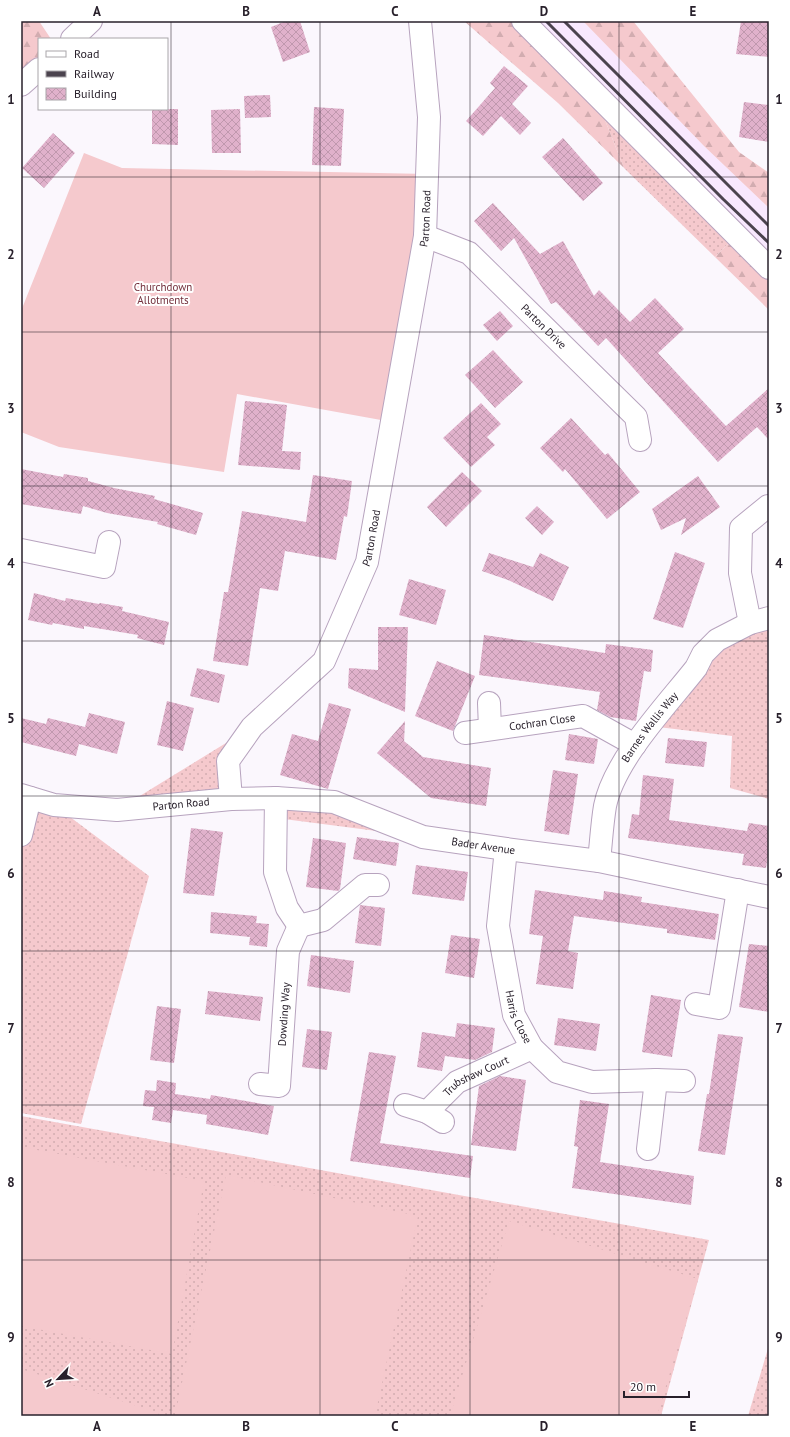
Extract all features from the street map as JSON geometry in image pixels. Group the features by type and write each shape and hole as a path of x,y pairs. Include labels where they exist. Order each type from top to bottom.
{"street":[{"path":"73,38 91,21"},
{"name":"Parton Road","path":"26,797 54,805 118,810 231,799 228,761 252,727 324,661 367,562 425,236 429,117 420,21"},
{"path":"523,21 769,268"},
{"path":"21,85 38,70"},
{"name":"Parton Drive","path":"425,236 469,253 636,417 640,440"},
{"name":"Barnes Wallis Way","path":"599,861 605,805 613,782 635,745 696,668 703,654 717,640 759,621 740,573 741,528 768,506"},
{"path":"21,550 104,567 109,542"},
{"path":"489,703 490,729"},
{"name":"Cochran Close","path":"465,733 584,716 635,745"},
{"path":"21,835 26,797"},
{"path":"276,798 275,872 287,908 299,926 323,920 365,886 378,886"},
{"name":"Bader Avenue","path":"231,799 276,798 334,802 423,837 599,861 769,897"},
{"name":"Harris Close","path":"506,849 498,926 514,1015 532,1048 557,1072 592,1082 656,1080 684,1081"},
{"path":"696,1004 719,1008 738,890"},
{"name":"Dowding Way","path":"260,1084 279,1086 288,951 299,926"},
{"name":"Trubshaw Court","path":"405,1105 435,1117 457,1082 532,1048"},
{"path":"648,1148 656,1080"}],"shaded area":[{"path":"514,21 583,21 704,146 769,208 769,274"}],"green space":[{"path":"21,21 39,21 50,38 38,38 38,70 21,85"},
{"path":"464,21 514,21 599,105 624,168 558,103"},
{"path":"583,21 633,21 739,152 769,173 769,208 704,146"},
{"path":"599,105 733,239 715,257 624,168"},
{"name":"Churchdown Allotments","path":"84,153 122,168 428,174 392,422 237,394 224,472 59,447 21,432 21,311"},
{"path":"733,239 769,274 769,310 715,257"},
{"path":"769,618 769,799 730,788 732,736 650,726 703,654"},
{"path":"252,727 228,761 231,799 117,810"},
{"path":"21,795 54,805 149,876 81,1124 21,1113"},
{"path":"276,798 423,837 276,818"},
{"path":"21,1116 709,1240 661,1416 21,1416"},
{"path":"21,1147 204,1181 172,1354 21,1326"},
{"path":"226,1175 418,1216 375,1416 175,1416"},
{"path":"509,1221 698,1279 657,1416 450,1416"},
{"path":"769,1345 769,1416 748,1416"},
{"path":"21,1369 159,1413 158,1416 21,1416"}],"building":[{"path":"286,21 300,21 310,52 283,62 271,27"},
{"path":"741,21 769,21 769,57 736,54"},
{"path":"504,66 528,86 512,104 531,123 520,135 501,116 483,136 466,121 495,88 490,83"},
{"path":"270,95 271,117 245,118 244,96"},
{"path":"744,102 769,105 769,142 739,137"},
{"path":"314,107 344,109 341,166 312,165"},
{"path":"178,109 178,145 152,144 152,110"},
{"path":"240,109 241,153 212,153 211,110"},
{"path":"53,133 75,153 44,188 22,168"},
{"path":"563,138 603,183 583,201 542,157"},
{"path":"493,203 540,254 563,241 594,296 599,290 630,322 655,298 684,329 658,353 726,426 769,388 769,440 757,427 718,462 606,338 598,346 556,302 551,304 514,238 501,251 474,221"},
{"path":"500,311 513,326 497,341 483,325"},
{"path":"493,350 523,382 495,408 465,375"},
{"path":"245,401 287,405 282,451 301,452 300,470 238,465"},
{"path":"481,403 501,424 487,437 495,445 471,467 443,438"},
{"path":"571,418 605,455 608,453 640,492 607,519 565,469 563,472 540,448"},
{"path":"21,469 63,477 64,474 88,478 88,481 155,496 154,499 203,513 196,535 157,524 158,522 107,513 83,506 81,514 21,504"},
{"path":"462,472 482,491 446,527 427,507"},
{"path":"313,475 352,481 347,517 344,516 336,560 285,551 278,591 260,588 248,666 213,661 224,592 228,592 242,511 306,522"},
{"path":"698,476 720,507 681,535 686,518 661,530 652,509"},
{"path":"537,506 554,522 542,535 525,518"},
{"path":"675,552 705,563 683,628 653,619"},
{"path":"489,553 533,567 540,553 569,567 553,601 508,580 482,571"},
{"path":"409,579 446,590 436,625 399,615"},
{"path":"34,593 65,601 66,598 123,607 122,611 169,622 164,645 137,638 138,635 84,626 84,629 53,623 52,625 28,620"},
{"path":"378,627 408,627 405,712 348,688 349,668 378,670"},
{"path":"484,635 605,653 606,644 653,650 651,672 644,671 636,721 610,717 597,710 600,692 479,675"},
{"path":"437,661 475,676 453,731 415,716"},
{"path":"197,668 225,675 219,703 190,696"},
{"path":"167,701 194,708 183,751 157,745"},
{"path":"329,703 351,709 328,789 280,775 292,734 318,741"},
{"path":"89,713 125,722 117,754 79,744 76,756 21,742 21,718 46,724 48,718 85,727"},
{"path":"405,721 404,741 423,757 491,768 486,806 431,798 377,753"},
{"path":"569,734 598,739 594,764 565,760"},
{"path":"668,738 707,742 704,767 665,763"},
{"path":"553,770 578,774 569,835 544,831"},
{"path":"643,775 674,779 669,820 747,831 749,823 769,826 769,849 766,868 742,865 744,854 628,838 632,814 639,815"},
{"path":"191,828 223,832 214,896 183,893"},
{"path":"357,837 399,843 396,866 353,859"},
{"path":"313,838 346,843 340,889 338,891 306,887"},
{"path":"416,865 468,872 464,901 412,894"},
{"path":"535,890 603,900 604,891 642,897 641,902 719,914 715,940 667,933 667,929 574,916 568,951 578,953 573,989 536,984 543,936 529,934"},
{"path":"360,905 385,908 381,946 355,943"},
{"path":"211,912 257,916 256,923 269,924 267,947 249,945 250,937 210,933"},
{"path":"451,935 480,939 474,978 445,973"},
{"path":"749,944 769,946 769,1012 739,1007"},
{"path":"311,955 354,961 350,993 307,986"},
{"path":"208,991 263,997 260,1021 205,1014"},
{"path":"651,995 681,1000 672,1057 642,1052"},
{"path":"157,1006 181,1009 174,1063 150,1060"},
{"path":"558,1018 600,1024 596,1051 554,1045"},
{"path":"457,1023 495,1028 492,1052 475,1060 445,1056 442,1071 417,1067 422,1032 455,1037"},
{"path":"307,1029 332,1032 327,1070 302,1067"},
{"path":"718,1034 743,1037 725,1155 698,1151 707,1094 709,1094"},
{"path":"369,1052 396,1056 380,1143 473,1156 470,1178 350,1161"},
{"path":"500,1076 526,1080 516,1151 471,1145 479,1086"},
{"path":"157,1080 176,1083 175,1094 210,1099 211,1095 274,1106 268,1135 206,1124 207,1115 173,1110 171,1123 152,1120 154,1107 143,1106 145,1090 156,1091"},
{"path":"580,1100 609,1104 600,1162 694,1176 691,1205 572,1188 578,1147 574,1146"}],"railway":[{"path":"546,21 723,199 769,243"},
{"path":"564,21 769,226"}]}
